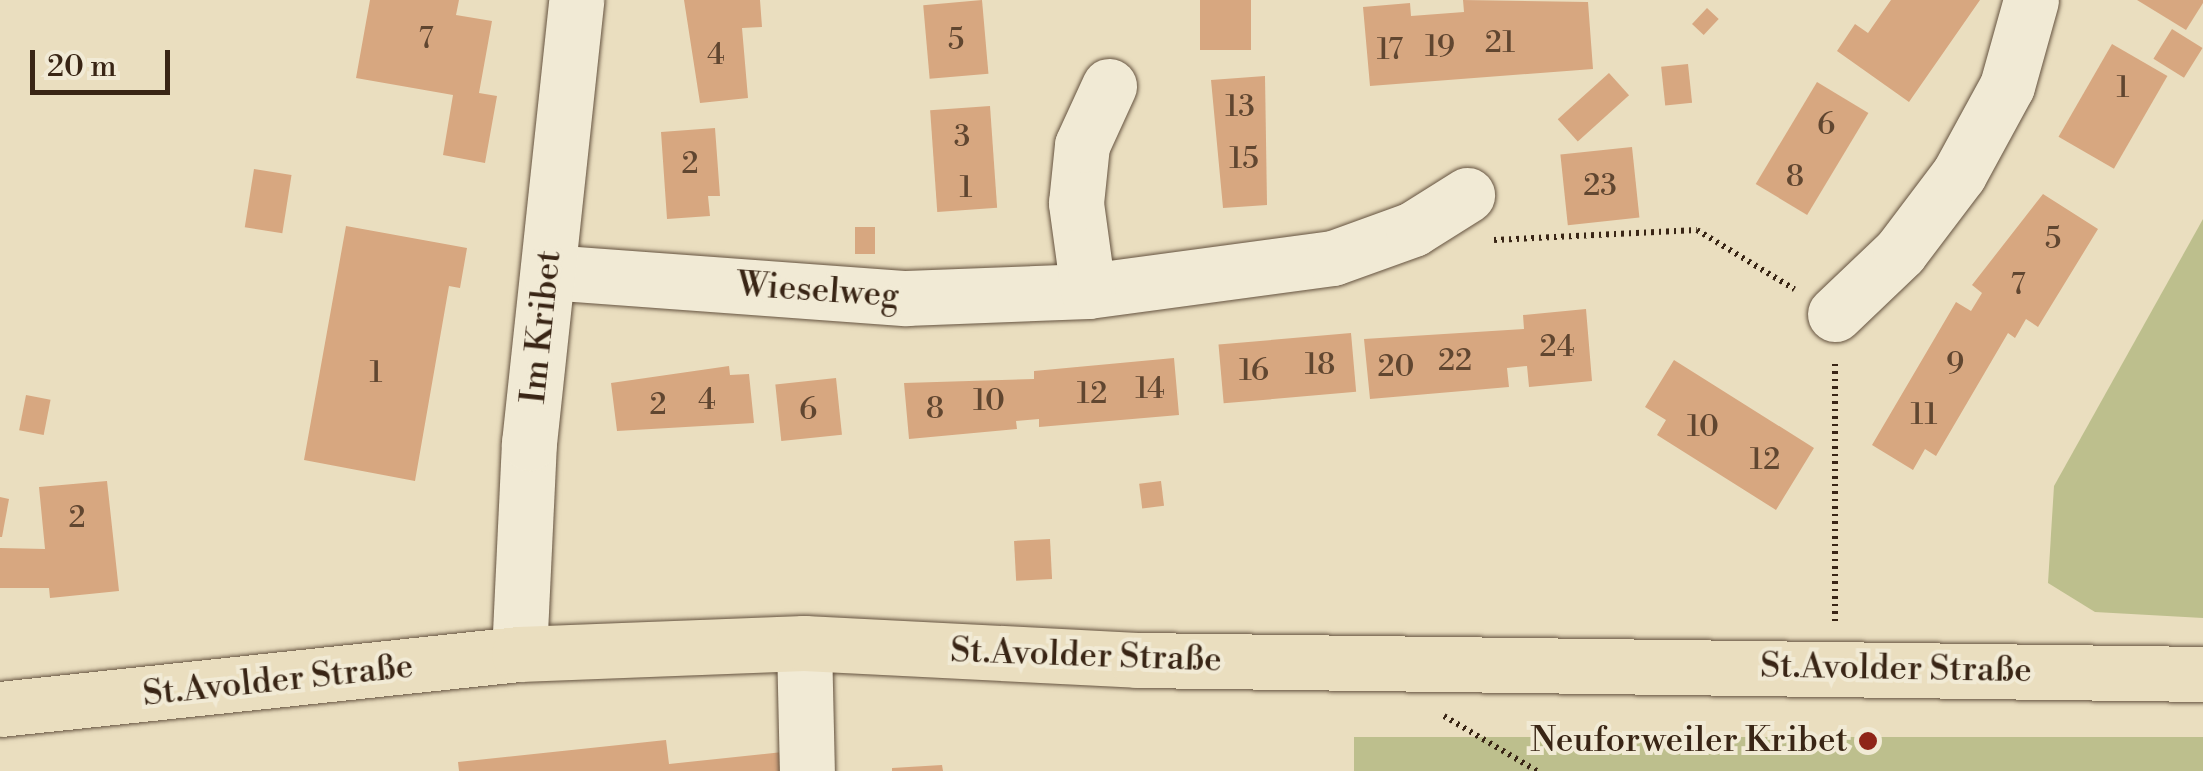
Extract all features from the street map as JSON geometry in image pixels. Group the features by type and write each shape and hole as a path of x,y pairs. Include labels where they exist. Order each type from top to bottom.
{"main road":[{"name":"St.Avolder Straße","path":"0,709 519,654 804,642 1137,660 2189,674"}],"street":[{"name":"Im Kribet","path":"519,654 518,570 576,0"},
{"path":"1835,314 1900,252 1959,174 2007,86 2031,0"},
{"path":"1088,291 1076,203 1082,145 1108,86"},
{"name":"Wieselweg","path":"548,272 906,298 1088,291 1333,258 1412,230 1467,196"},
{"path":"804,642 807,771"}],"path":[{"path":"1412,230 1530,245 1698,230 1835,314 1837,668"}],"green space":[{"path":"2203,219 2203,618 2095,612 2048,583 2054,486"},
{"path":"1354,737 2203,737 2203,771 1354,771"}],"building":[{"path":"370,0 459,0 456,15 492,21 479,93 497,96 485,163 443,155 453,95 356,78"},
{"path":"684,0 760,0 762,27 742,28 748,98 700,103"},
{"path":"982,0 988,74 930,79 923,5"},
{"path":"1200,0 1251,0 1251,50 1200,50"},
{"path":"1463,0 1588,2 1593,69 1370,86 1363,7 1410,3 1411,16 1464,12"},
{"path":"1891,0 1980,0 1909,102 1837,51 1855,24 1868,33"},
{"path":"2137,0 2203,0 2203,3 2186,30"},
{"path":"1707,8 1719,19 1704,35 1692,24"},
{"path":"2172,29 2203,48 2184,78 2153,59"},
{"path":"2112,44 2167,76 2114,169 2058,137"},
{"path":"1688,64 1692,103 1665,106 1661,67"},
{"path":"1609,73 1629,95 1578,141 1558,119"},
{"path":"1265,76 1267,205 1223,208 1211,80"},
{"path":"1817,82 1868,113 1807,215 1756,184"},
{"path":"990,106 997,208 937,212 930,110"},
{"path":"715,128 720,196 708,196 710,216 667,219 661,132"},
{"path":"1632,147 1639,218 1568,225 1560,155"},
{"path":"254,169 292,175 282,233 245,227"},
{"path":"2043,194 2098,229 2038,327 2026,319 2015,338 2008,333 1936,456 1925,449 1913,470 1872,445 1956,302 1971,311 1982,293 1972,285"},
{"path":"346,226 467,248 460,288 449,286 415,481 304,460"},
{"path":"855,227 875,227 875,254 855,254"},
{"path":"1586,309 1592,381 1529,387 1527,366 1507,368 1509,387 1370,399 1364,339 1524,329 1523,315"},
{"path":"1351,333 1356,392 1224,403 1219,345"},
{"path":"1174,358 1179,415 1039,427 1039,419 1016,421 1017,429 909,439 904,383 1034,379 1034,371"},
{"path":"1674,360 1814,448 1776,510 1657,435 1666,420 1645,407"},
{"path":"729,366 730,375 749,374 754,423 617,431 611,383"},
{"path":"836,378 842,435 781,441 775,384"},
{"path":"26,395 51,400 44,435 19,430"},
{"path":"107,481 119,591 50,598 49,588 0,588 0,548 45,549 39,487"},
{"path":"1161,481 1164,506 1142,508 1139,484"},
{"path":"0,497 9,499 2,537 0,537"},
{"path":"1050,539 1052,579 1016,581 1014,541"},
{"path":"666,740 669,764 792,751 794,771 459,771 458,762"},
{"path":"942,765 943,771 892,771 892,768"}],"place":[{"name":"Neuforweiler Kribet","path":"1868,741"}]}
